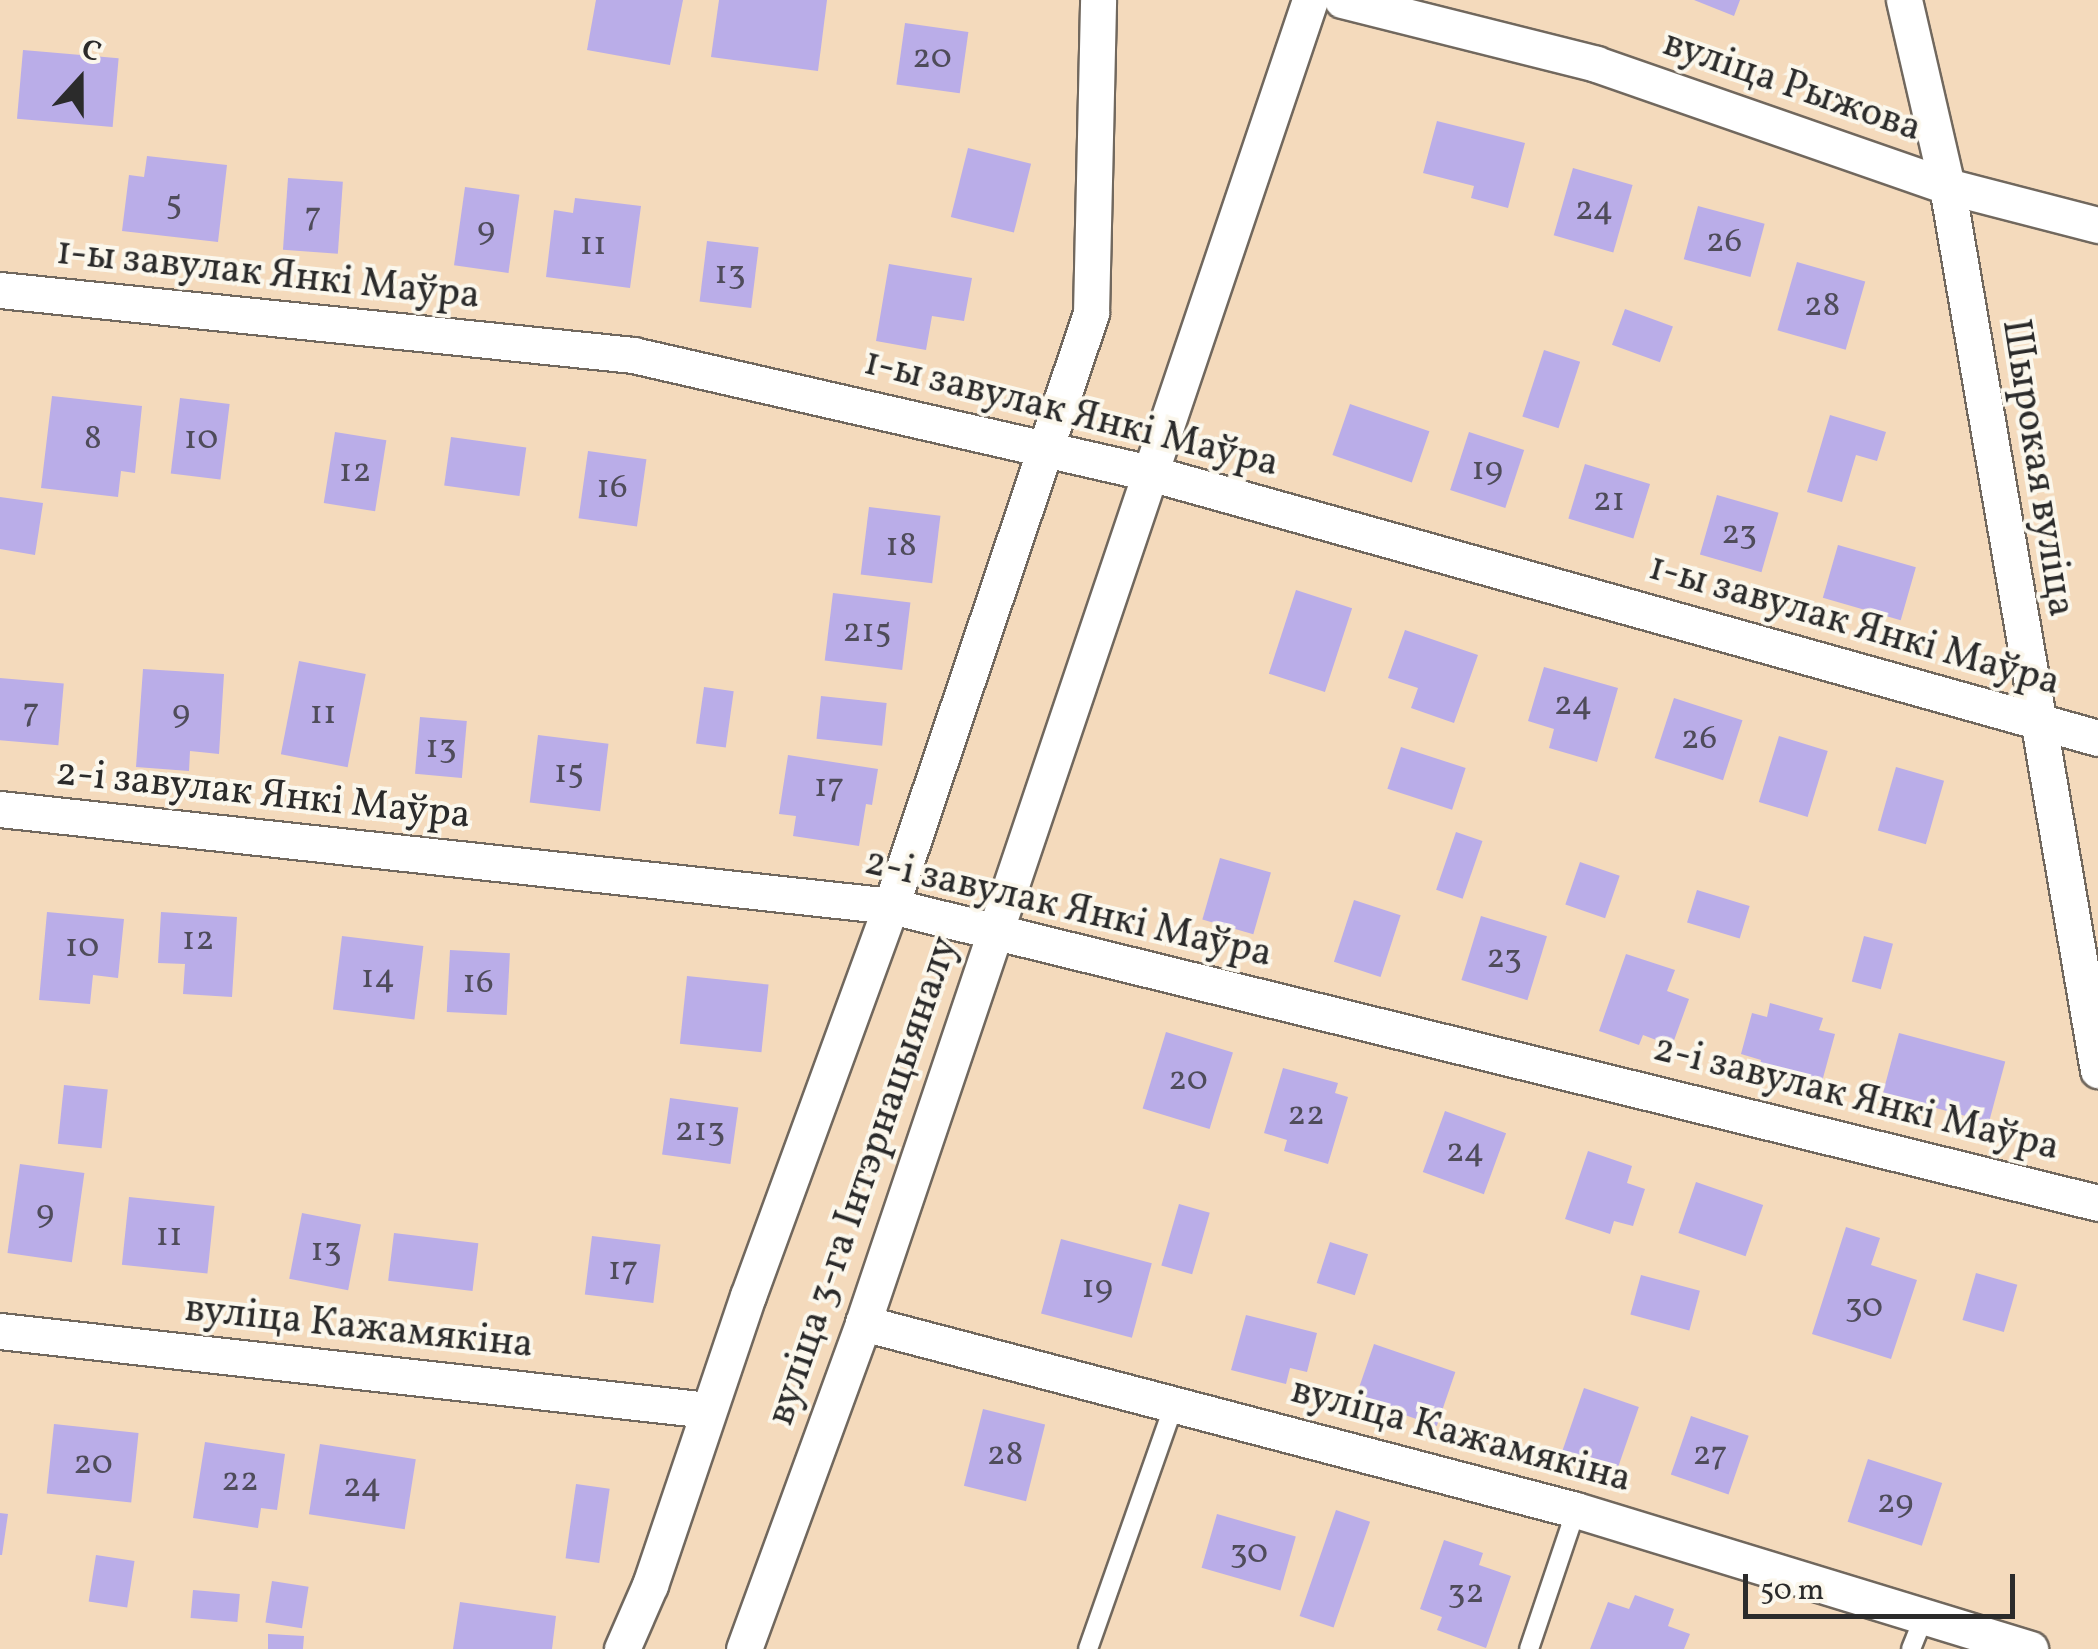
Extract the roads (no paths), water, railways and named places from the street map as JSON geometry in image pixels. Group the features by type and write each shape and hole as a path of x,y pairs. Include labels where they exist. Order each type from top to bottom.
{"street":[{"path":"622,1649 650,1585 708,1410 892,906 1091,313 1098,0"},
{"name":"вуліца 3-га Інтэрнацыяналу","path":"744,1649 863,1323 1310,0"},
{"name":"вуліца Рыжова","path":"1342,0 1596,64 1948,186 2098,225"},
{"name":"Шырокая вуліца","path":"1904,0 1948,186 2098,1070"},
{"name":"1-ы завулак Янкі Маўра","path":"0,290 633,355 1150,473 2098,738"},
{"name":"2-і завулак Янкі Маўра","path":"0,809 892,906 2098,1202"},
{"name":"вуліца Кажамякіна","path":"863,1323 1576,1510 1918,1633 2030,1649"},
{"name":"вуліца Кажамякіна","path":"0,1331 708,1410"}],"lane":[{"path":"1088,1649 1175,1402"},
{"path":"1529,1649 1576,1510"}]}
